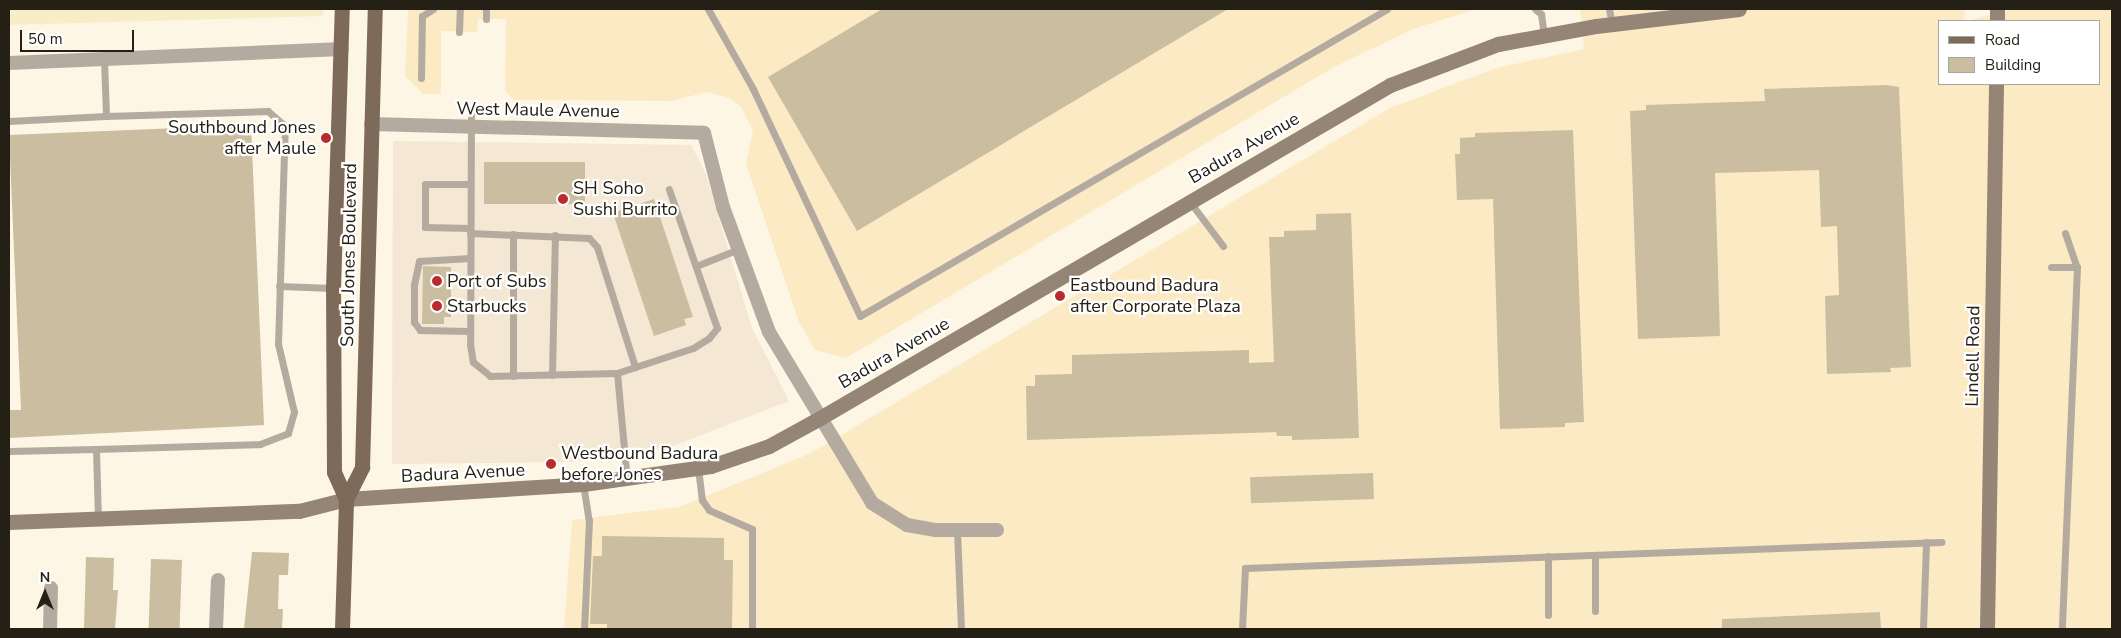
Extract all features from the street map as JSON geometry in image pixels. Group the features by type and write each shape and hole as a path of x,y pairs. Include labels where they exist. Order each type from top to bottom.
{"main road":[{"name":"South Jones Boulevard","path":"342,9 333,288 334,472 346,499"},
{"name":"South Jones Boulevard","path":"342,629 346,499 362,467 375,9"},
{"name":"Badura Avenue","path":"9,522 299,511 346,499 583,484 627,480 698,468 769,446 820,418 1390,85 1498,44 1612,24 1739,9"},
{"name":"Lindell Road","path":"1988,629 1996,85"}],"street":[{"path":"9,62 342,49"},
{"name":"West Maule Avenue","path":"371,124 704,133 739,249"},
{"path":"739,249 769,332 854,477 884,513 907,525 957,530 997,530"},
{"path":"216,629 218,580"},
{"path":"50,629 51,588"}],"lane":[{"path":"421,78 422,16 433,9"},
{"path":"459,32 460,9"},
{"path":"486,9 486,19"},
{"path":"708,9 753,89 860,316 1387,9"},
{"path":"1609,9 1612,24"},
{"path":"1540,10 1544,37"},
{"path":"104,59 106,116"},
{"path":"471,110 470,331 473,362 490,376 617,373 693,348 717,328 669,189"},
{"path":"9,121 268,111 285,126 278,344 294,412 288,433 260,444 9,451"},
{"path":"470,184 425,184 425,227 589,238 597,246 635,367"},
{"path":"1190,202 1223,246"},
{"path":"2062,629 2078,268 2065,233"},
{"path":"513,234 513,376"},
{"path":"552,375 555,235"},
{"path":"696,266 739,249"},
{"path":"470,258 419,261 414,285 414,322 420,330 470,331"},
{"path":"2051,267 2078,268"},
{"path":"279,286 333,288"},
{"path":"617,373 627,480"},
{"path":"96,449 98,519"},
{"path":"698,468 702,500 709,510 752,529 752,629"},
{"path":"583,484 589,520 584,629"},
{"path":"957,530 961,629"},
{"path":"1924,629 1926,542"},
{"path":"1242,629 1245,568 1942,542"},
{"path":"1595,555 1595,611"},
{"path":"1548,556 1548,615"}],"shaded area":[{"path":"408,9 1476,9 1413,29 1334,67 846,358 815,350 799,322 746,163 753,131 741,107 730,98 707,92 671,101 514,100 505,91 506,19 478,19 477,32 441,31 441,94 423,94 405,76"},
{"path":"1580,9 1965,9 1964,20 1938,20 1938,85 2101,85 2101,20 1971,20 2012,9 2112,9 2112,629 564,629 572,520 679,507 811,453 1390,108 1496,68 1584,49"},
{"path":"393,141 691,145 705,172 752,328 789,401 670,447 572,462 392,464"}],"sand":[{"path":"9,9 323,9 323,16 9,25"}],"building":[{"path":"882,9 1228,9 857,231 768,77"},
{"path":"1886,85 1899,87 1911,367 1890,368 1891,372 1827,374 1825,296 1839,295 1837,226 1821,227 1819,170 1715,173 1720,336 1638,339 1630,111 1646,110 1646,105 1765,101 1764,89"},
{"path":"251,125 264,425 9,438 9,410 21,410 9,135"},
{"path":"1573,130 1584,422 1565,423 1565,427 1500,429 1493,199 1457,200 1455,154 1460,154 1460,138 1475,137 1475,133"},
{"path":"484,162 585,162 585,204 484,204"},
{"path":"654,199 693,317 684,319 686,325 654,336 613,213"},
{"path":"1351,213 1359,438 1292,440 1292,436 1277,436 1276,432 1027,440 1026,386 1035,386 1035,375 1072,374 1072,355 1249,350 1249,363 1274,362 1269,237 1284,237 1284,231 1316,230 1316,214"},
{"path":"423,266 451,267 451,317 444,317 444,324 422,324"},
{"path":"1373,473 1374,499 1251,503 1250,477"},
{"path":"602,536 724,538 724,560 733,560 732,628 607,629 607,624 590,624 593,556 602,556"},
{"path":"252,552 289,553 288,575 279,575 278,609 283,609 282,629 244,629"},
{"path":"86,557 114,558 113,590 118,590 115,629 84,629"},
{"path":"151,559 182,560 180,629 149,629"},
{"path":"1880,612 1881,629 1722,629 1722,619"}],"place":[{"name":"Southbound Jones after Maule","path":"326,138"},
{"name":"SH Soho Sushi Burrito","path":"563,199"},
{"name":"Port of Subs","path":"437,281"},
{"name":"Eastbound Badura after Corporate Plaza","path":"1060,296"},
{"name":"Starbucks","path":"437,306"},
{"name":"Westbound Badura before Jones","path":"551,464"}]}
